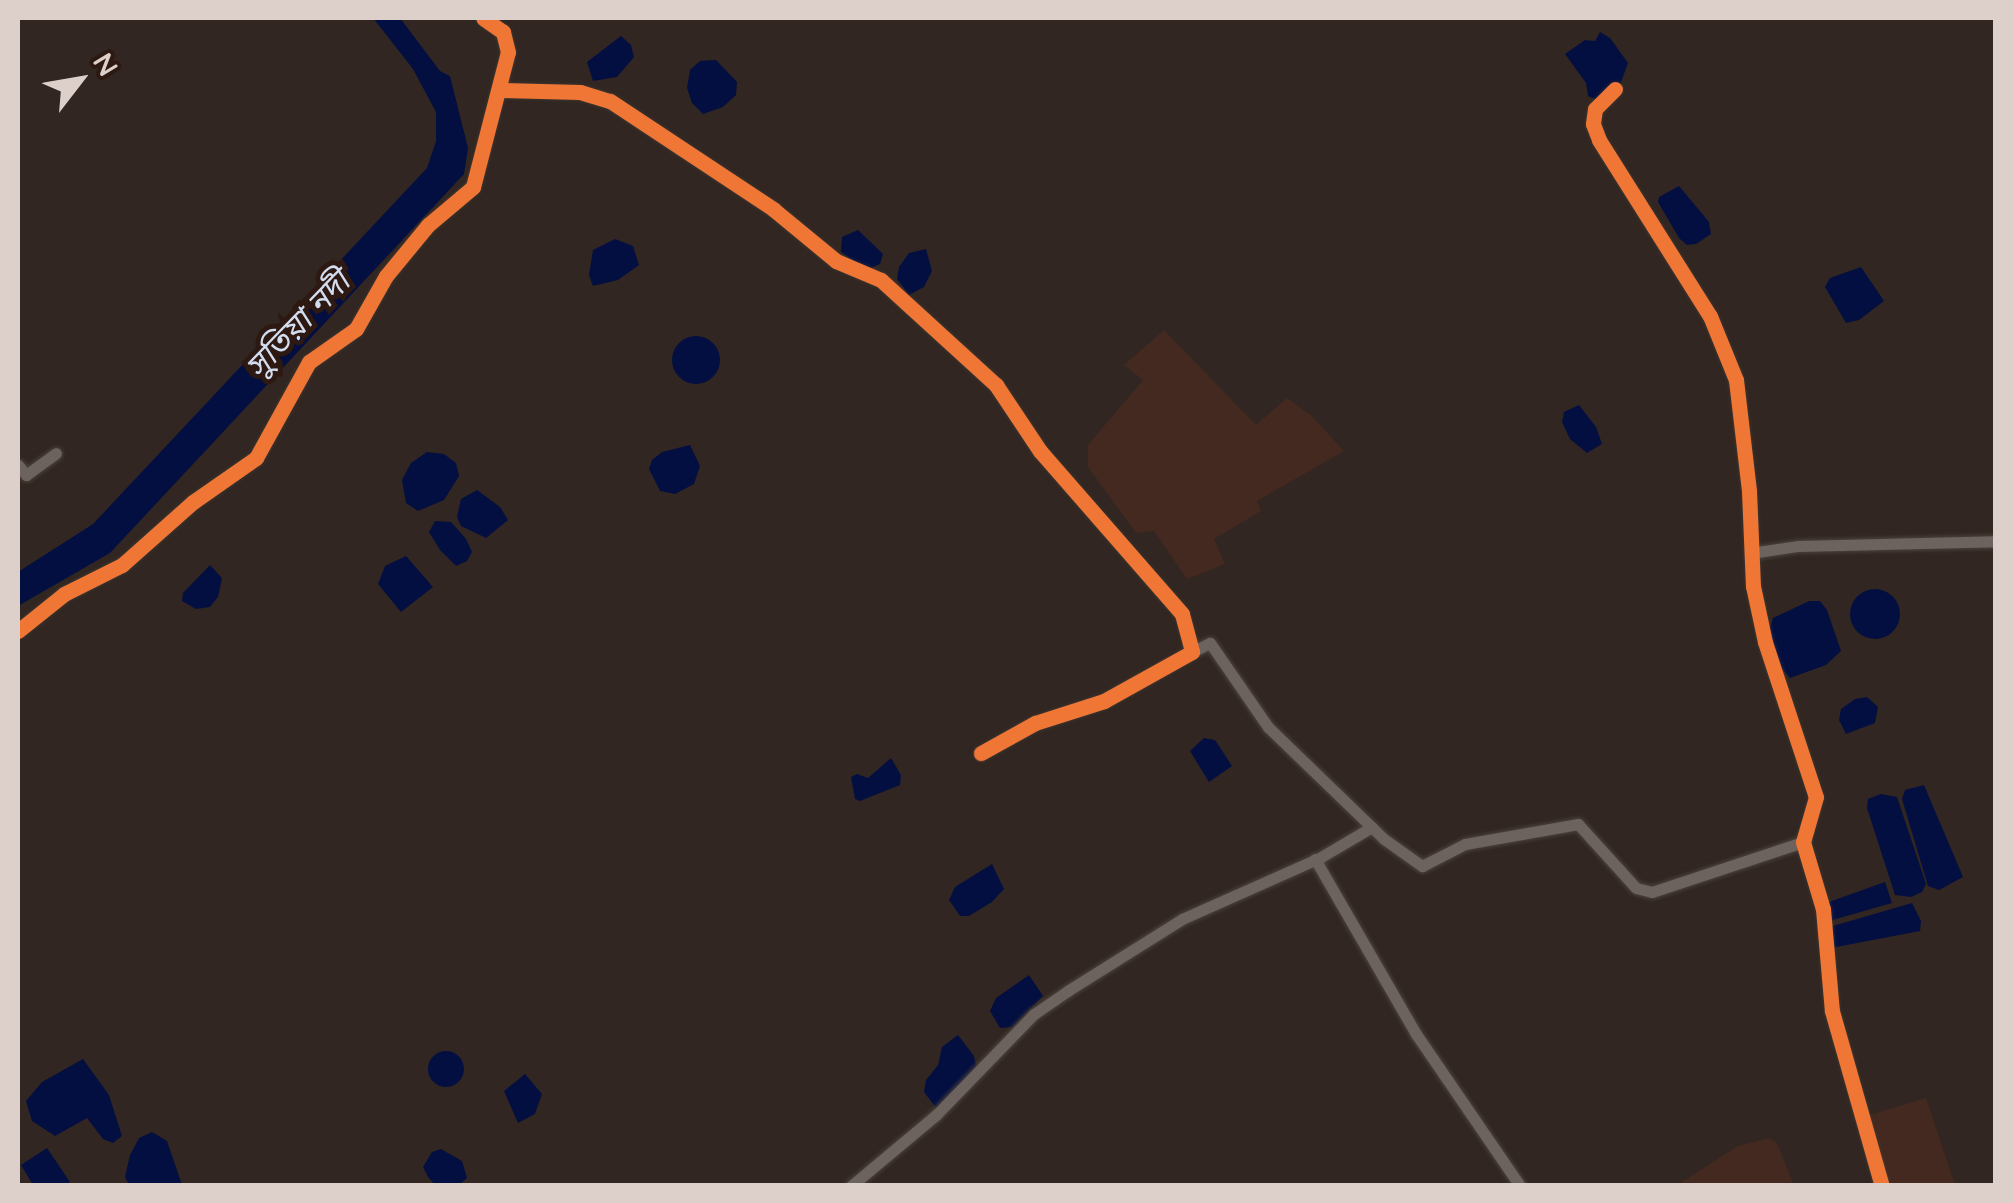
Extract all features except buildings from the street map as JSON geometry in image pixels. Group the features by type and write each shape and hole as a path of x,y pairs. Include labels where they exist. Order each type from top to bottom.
{"street":[{"path":"18,631 64,594 122,565 193,502 256,458 309,362 356,330 386,276 428,225 474,186 502,90 508,52 503,32 483,18"},
{"path":"1616,89 1595,109 1593,124 1599,140 1710,316 1736,380 1764,642 1816,797 1803,842 1823,909 1832,1011 1882,1186"},
{"path":"502,90 580,92 610,101 773,210 836,261 881,280 899,294 996,385 1040,451 1172,600 1182,614 1192,652"},
{"path":"18,465 26,476 56,453"},
{"path":"1752,553 1798,546 1996,541"},
{"path":"981,753 1035,723 1104,701 1210,643 1268,727 1372,827 1422,866 1464,844 1578,824 1636,888 1652,892 1803,842"},
{"path":"851,1186 936,1115 1034,1014 1156,934 1316,859 1372,827"},
{"path":"1316,859 1416,1034 1520,1186"}],"shaded area":[{"path":"1164,330 1256,425 1287,398 1312,416 1344,451 1257,501 1261,511 1214,539 1225,564 1187,579 1154,531 1136,533 1088,467 1088,445 1143,380 1124,365"},
{"path":"1926,1098 1955,1185 1888,1185 1870,1115"},
{"path":"1768,1138 1777,1143 1794,1185 1677,1185 1738,1146"}],"water":[{"name":"সুতিয়া নদী","path":"373,18 400,18 440,71 450,76 468,148 464,174 110,553 18,606 18,572 93,524 427,168 436,141 436,112 413,69"},
{"path":"1600,32 1610,38 1628,63 1620,85 1595,99 1588,96 1586,83 1565,54 1585,40 1595,41"},
{"path":"621,36 631,45 634,57 617,77 593,81 587,62"},
{"path":"716,60 737,82 736,95 723,107 703,114 692,103 687,88 690,70 700,61"},
{"path":"1679,186 1709,222 1711,234 1696,244 1687,245 1679,238 1658,202 1659,197"},
{"path":"858,230 883,254 880,264 866,270 841,252 842,237"},
{"path":"615,239 633,246 639,265 618,280 593,286 589,275 593,250"},
{"path":"926,249 932,271 924,287 909,295 897,279 899,267 909,253"},
{"path":"1861,267 1884,301 1859,320 1846,323 1825,287 1830,278"},
{"path":"696,336 713,343 720,360 713,377 696,384 679,377 672,360 679,343"},
{"path":"1579,405 1596,427 1602,444 1587,453 1570,439 1562,422 1564,412"},
{"path":"690,445 700,466 694,484 675,494 660,491 649,469 652,460 662,452"},
{"path":"427,452 444,454 456,463 459,476 444,500 418,511 406,503 402,480 411,463"},
{"path":"477,490 500,507 508,520 486,538 461,526 457,517 461,499"},
{"path":"435,521 451,522 466,539 472,552 467,561 456,566 440,550 429,532"},
{"path":"406,556 433,587 401,612 378,584 385,566"},
{"path":"210,565 222,578 218,597 210,607 196,609 182,601 183,593"},
{"path":"1875,589 1893,596 1900,614 1893,632 1875,639 1857,632 1850,614 1857,596"},
{"path":"1809,601 1820,601 1827,610 1841,651 1826,665 1790,678 1775,660 1768,634 1773,618"},
{"path":"1867,697 1878,707 1875,723 1846,734 1839,720 1841,709 1855,699"},
{"path":"1204,738 1215,740 1232,766 1209,782 1190,751"},
{"path":"891,758 901,775 900,785 860,801 855,799 851,777 857,774 868,778"},
{"path":"1924,785 1963,877 1939,890 1928,886 1902,799 1905,790"},
{"path":"1881,794 1897,797 1926,884 1922,892 1911,897 1895,895 1867,808 1868,799"},
{"path":"992,864 1004,889 992,902 969,916 960,916 949,900 955,887"},
{"path":"1885,882 1892,903 1829,921 1829,902"},
{"path":"1912,903 1921,921 1920,931 1831,948 1833,926"},
{"path":"1029,975 1043,996 1012,1027 1000,1028 990,1011 996,998"},
{"path":"958,1035 974,1056 977,1071 937,1109 924,1092 926,1080 938,1065 942,1047"},
{"path":"446,1051 459,1056 464,1069 459,1082 446,1087 433,1082 428,1069 433,1056"},
{"path":"83,1059 109,1095 122,1136 113,1143 103,1139 87,1118 55,1136 32,1121 26,1101 42,1082"},
{"path":"525,1074 542,1094 535,1114 518,1123 504,1091"},
{"path":"152,1132 167,1141 182,1185 129,1185 125,1177 130,1155 139,1138"},
{"path":"47,1148 70,1182 33,1185 21,1165"},
{"path":"441,1149 462,1161 467,1178 459,1185 435,1185 423,1167 432,1152"}],"cycle path":[{"path":"18,631 64,594 122,565 193,502 256,458 309,362 356,329 386,276 428,225 473,187 508,52 503,32 483,18"},
{"path":"1615,89 1595,109 1593,124 1599,140 1710,316 1736,380 1749,491 1753,586 1765,642 1816,797 1803,842 1823,909 1832,1011 1882,1186"},
{"path":"502,90 580,92 610,101 773,209 836,261 881,280 996,385 1040,451 1182,614 1192,652 1104,701 1035,723 981,753"}]}
